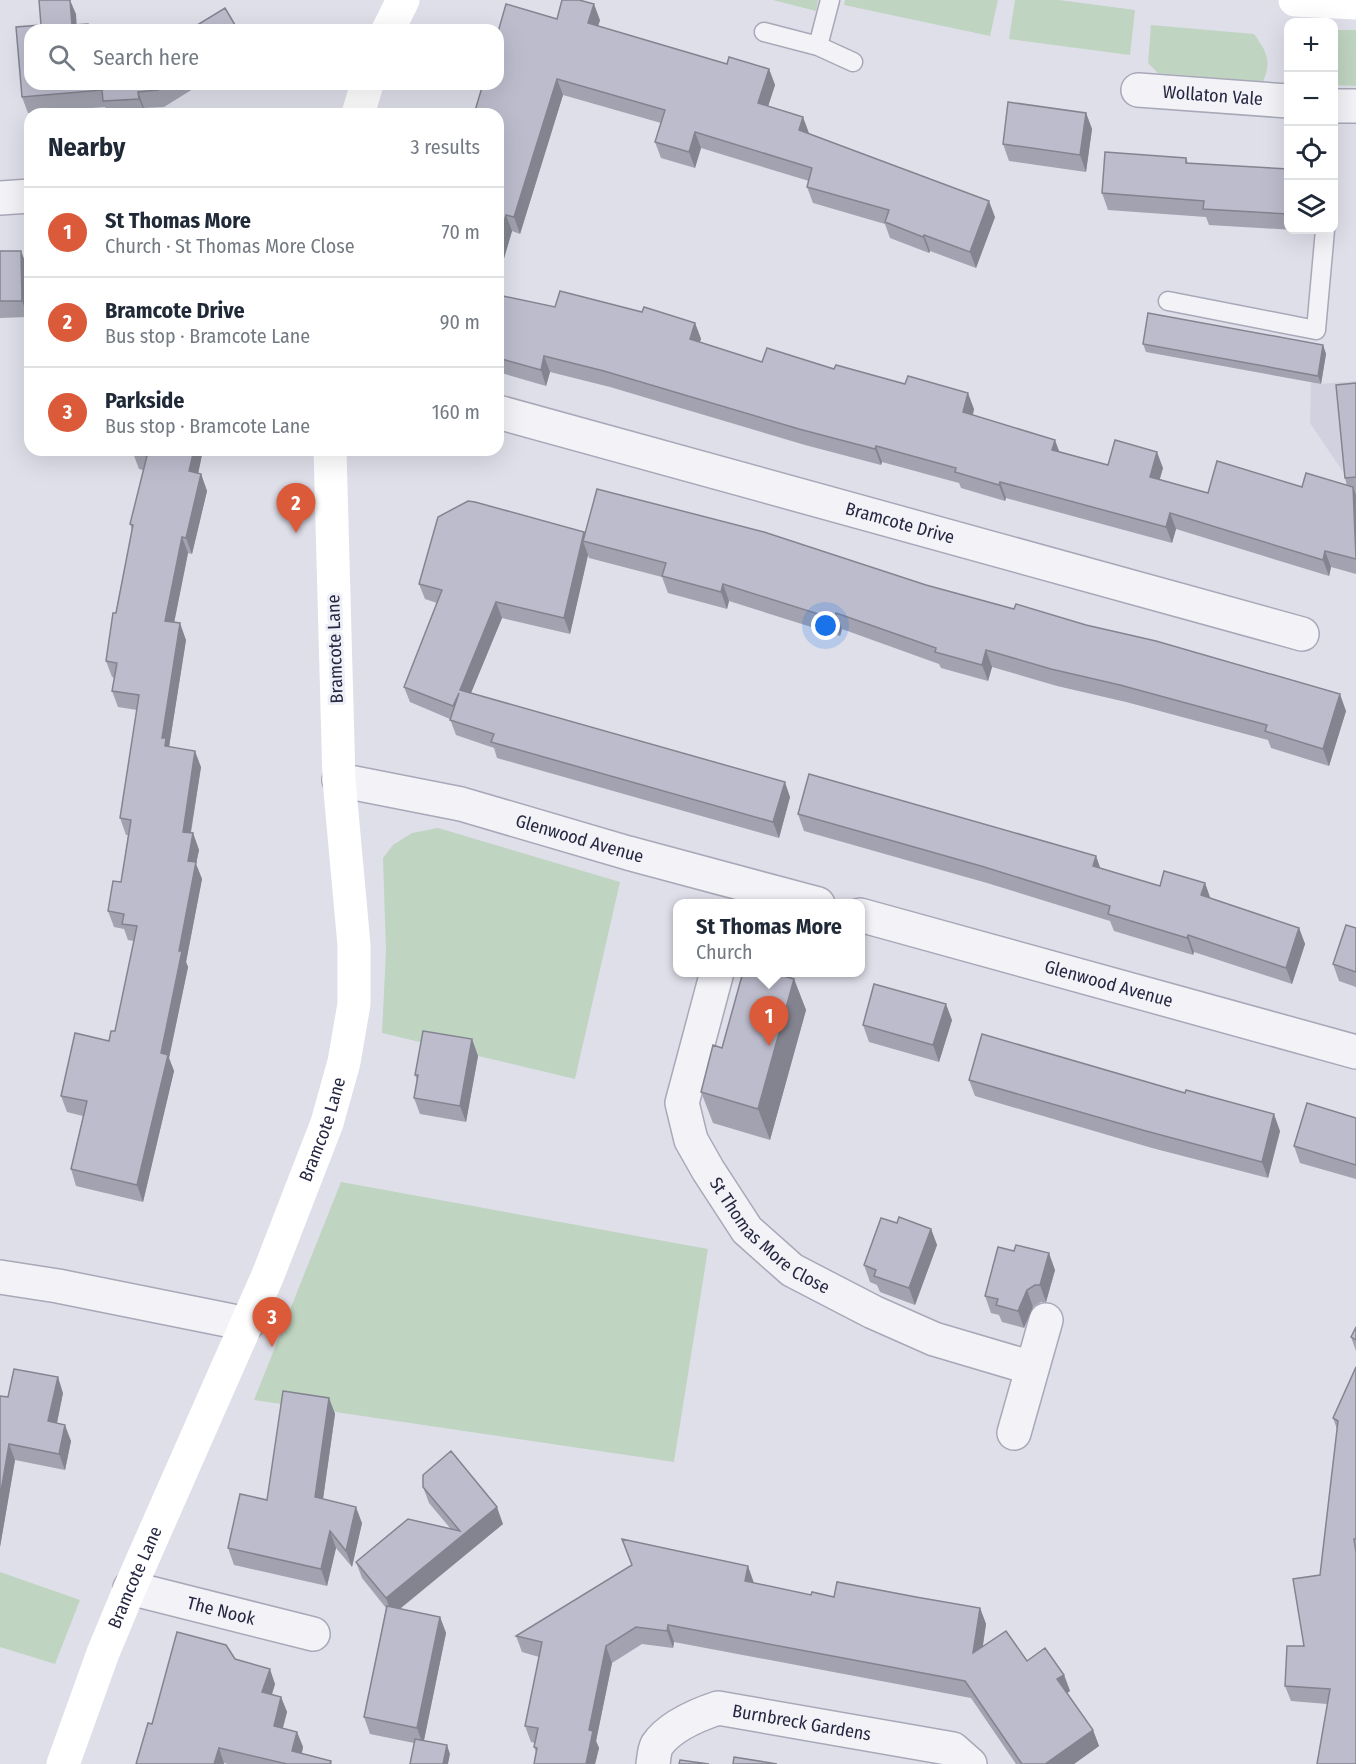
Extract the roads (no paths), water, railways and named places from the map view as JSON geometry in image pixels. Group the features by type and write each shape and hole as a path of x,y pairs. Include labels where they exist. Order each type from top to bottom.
{"street":[{"path":"391,24 403,0"},
{"path":"1296,0 1356,3"},
{"path":"360,108 365,90"},
{"name":"Wollaton Vale","path":"1138,90 1284,101"},
{"path":"1338,106 1356,106"},
{"path":"0,198 24,196"},
{"name":"Bramcote Drive","path":"504,414 1302,634"},
{"name":"Bramcote Lane","path":"63,1764 99,1664 130,1588 268,1275 327,1124 344,1062 354,1004 354,945 339,780 330,456"},
{"name":"Glenwood Avenue","path":"339,780 461,804 628,853 737,893 786,899"},
{"name":"Glenwood Avenue","path":"865,916 1356,1052"},
{"name":"St Thomas More Close","path":"716,977 682,1104 691,1140 747,1230 792,1270 873,1312 934,1339 1032,1368"},
{"path":"0,1277 58,1286 247,1324"},
{"path":"1014,1433 1046,1320"},
{"name":"The Nook","path":"130,1588 313,1634"},
{"name":"Burnbreck Gardens","path":"653,1764 656,1748 665,1737 702,1713 718,1708 953,1749 970,1764"}],"lane":[{"path":"818,46 830,0"},
{"path":"764,32 818,46 853,62"},
{"path":"1168,301 1316,330 1325,234"}],"place":[{"name":"Bramcote Drive","path":"296,533"},
{"name":"St Thomas More","path":"769,1046"},
{"name":"Parkside","path":"272,1347"}]}
